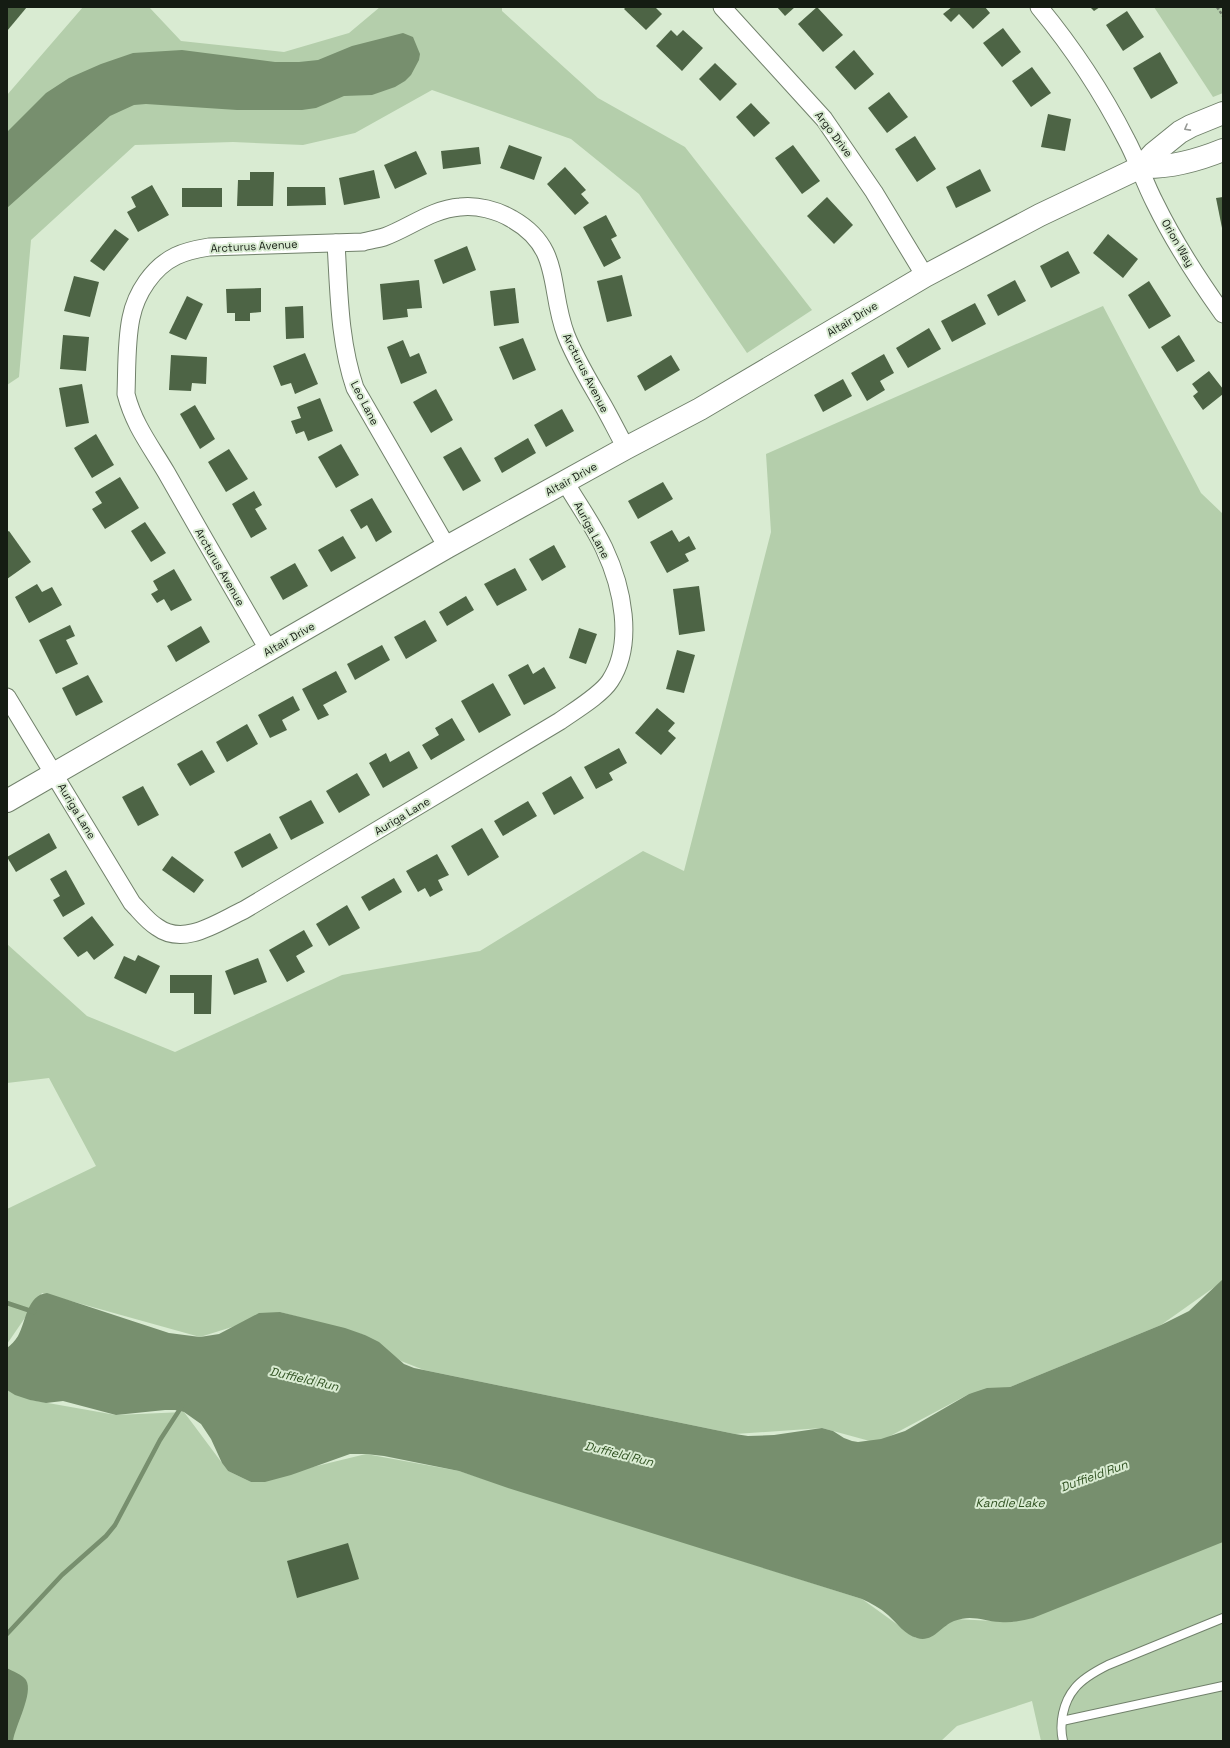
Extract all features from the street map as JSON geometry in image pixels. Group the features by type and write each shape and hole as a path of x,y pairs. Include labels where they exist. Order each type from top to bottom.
{"street":[{"name":"Argo Drive","path":"722,7 824,119 874,192 925,276"},
{"path":"1039,7 1060,32 1091,79 1126,138 1141,168"},
{"name":"Altair Drive","path":"1141,168 1154,152 1180,132 1223,113"},
{"name":"Altair Drive","path":"7,801 447,547 700,409 925,276 1040,215 1141,168 1184,164 1197,161 1223,150"},
{"name":"Orion Way","path":"1141,168 1154,202 1200,281 1223,314"},
{"name":"Arcturus Avenue","path":"269,651 165,471 135,423 126,394 131,318 137,298 147,281 175,256 209,247 363,242 383,237 424,218 459,207 490,209 503,213 515,220 539,240 547,255 552,272 559,316 566,336 626,448"},
{"name":"Leo Lane","path":"336,243 343,339 348,368 355,388 447,547"},
{"name":"Auriga Lane","path":"7,697 132,903 158,928 174,935 206,930 244,910 560,721 609,682 617,666 623,643 619,590 604,548 565,482"}],"lane":[{"path":"1063,1741 1061,1733 1063,1710 1074,1688 1092,1674 1108,1665 1223,1618"},
{"path":"1062,1721 1223,1686"}],"path":[{"path":"1217,7 1223,16"}],"shaded area":[{"path":"83,7 149,7 181,41 284,52 349,33 380,7 502,7 502,11 598,98 685,147 812,310 747,353 639,194 571,139 432,90 355,133 303,145 233,142 135,145 31,240 19,377 7,385 7,95"},
{"path":"1154,7 1223,7 1223,93 1213,97"},
{"path":"1103,306 1201,493 1223,514 1223,1281 1161,1325 1010,1387 969,1394 877,1443 822,1428 735,1434 424,1370 401,1361 365,1335 280,1312 200,1337 42,1293 7,1344 7,1209 96,1166 49,1078 7,1083 7,944 87,1016 175,1052 342,975 480,951 643,851 684,871 771,532 766,454"},
{"path":"7,1390 31,1400 116,1415 184,1412 228,1471 251,1482 366,1454 459,1471 862,1599 916,1638 955,1619 1013,1622 1223,1540 1223,1741 1041,1741 1032,1701 957,1726 941,1741 7,1741"}],"water":[{"path":"403,33 413,37 420,54 419,60 411,75 395,87 372,95 344,96 316,108 302,110 237,110 146,104 134,105 110,116 7,208 7,132 46,93 69,78 101,64 133,53 182,50 275,62 299,62 318,60 352,46"},
{"name":"Kandle Lake","path":"1223,1279 1223,1542 1033,1618 1008,1622 977,1618 960,1619 949,1623 932,1636 923,1639 909,1634 885,1612 862,1599 508,1488 459,1471 384,1456 350,1454 291,1475 265,1482 251,1482 228,1471 222,1463 211,1439 201,1424 184,1412 165,1410 116,1415 63,1401 46,1403 30,1400 15,1395 7,1390 7,1348 18,1336 31,1304 40,1295 47,1293 169,1333 200,1337 219,1334 259,1313 280,1312 345,1328 365,1335 379,1342 404,1364 414,1368 735,1434 748,1436 774,1435 822,1428 833,1431 844,1438 858,1442 881,1439 905,1431 969,1394 987,1388 1010,1387 1161,1325 1189,1311"},
{"path":"7,1668 25,1678 28,1686 26,1701 13,1741 7,1741"}],"building":[{"path":"7,7 27,7 7,31"},
{"path":"626,7 655,7 662,14 646,30 624,9"},
{"path":"777,7 795,7 785,16"},
{"path":"817,7 843,35 823,52 798,24"},
{"path":"952,7 985,7 990,13 973,29 959,14 951,22 943,14"},
{"path":"1090,7 1100,7 1094,11"},
{"path":"1127,11 1144,37 1123,51 1106,25"},
{"path":"1003,28 1021,52 1002,67 983,43"},
{"path":"671,30 677,36 683,30 703,48 682,71 656,46"},
{"path":"854,50 874,74 855,90 835,67"},
{"path":"1160,52 1178,83 1151,99 1133,68"},
{"path":"715,63 737,84 720,101 699,79"},
{"path":"1032,67 1051,93 1031,107 1012,81"},
{"path":"889,92 908,117 887,133 868,108"},
{"path":"751,103 770,123 754,137 736,117"},
{"path":"1048,114 1071,119 1065,151 1041,147"},
{"path":"915,136 936,169 917,182 895,149"},
{"path":"509,145 542,157 534,180 500,168"},
{"path":"793,145 820,181 802,194 775,158"},
{"path":"479,147 481,164 443,169 441,151"},
{"path":"416,151 427,174 395,189 384,165"},
{"path":"565,167 586,190 581,194 589,203 575,215 547,184"},
{"path":"980,169 991,191 956,208 946,187"},
{"path":"374,170 380,198 344,205 339,178"},
{"path":"250,172 274,172 273,206 237,206 238,180 250,180"},
{"path":"152,185 169,215 138,232 127,212 136,207 131,197"},
{"path":"287,187 325,187 326,205 287,206"},
{"path":"182,188 222,188 222,207 182,207"},
{"path":"827,197 853,225 834,244 807,216"},
{"path":"1223,197 1223,228 1222,228 1216,198"},
{"path":"606,215 617,236 611,239 621,258 604,267 583,227"},
{"path":"115,229 129,239 104,271 90,261"},
{"path":"1108,234 1138,259 1123,278 1093,253"},
{"path":"467,246 476,270 443,284 434,260"},
{"path":"1068,251 1080,273 1051,288 1040,266"},
{"path":"622,275 632,316 607,322 597,281"},
{"path":"74,276 99,282 90,317 64,311"},
{"path":"419,280 422,308 407,309 408,317 383,320 380,284"},
{"path":"1015,280 1026,301 998,316 987,295"},
{"path":"1149,281 1171,316 1149,329 1128,295"},
{"path":"261,288 261,312 250,313 250,321 235,321 235,313 227,313 226,289"},
{"path":"515,288 519,323 494,326 490,291"},
{"path":"187,296 203,304 186,340 169,333"},
{"path":"975,303 986,324 952,342 941,321"},
{"path":"303,306 304,338 286,339 285,307"},
{"path":"929,328 941,349 908,368 896,348"},
{"path":"63,335 89,337 86,371 60,369"},
{"path":"1179,335 1195,361 1177,372 1161,347"},
{"path":"523,338 536,370 513,380 499,347"},
{"path":"403,340 410,357 419,353 427,373 401,384 387,347"},
{"path":"305,353 318,384 295,394 291,383 281,386 273,366"},
{"path":"884,354 894,373 880,381 885,390 867,401 851,373"},
{"path":"171,355 207,357 206,384 192,383 191,391 169,390"},
{"path":"671,355 680,370 645,391 637,376"},
{"path":"1209,371 1223,389 1223,394 1203,410 1193,396 1198,392 1192,384"},
{"path":"843,379 852,396 823,412 814,395"},
{"path":"82,384 89,423 66,427 59,388"},
{"path":"436,389 453,420 431,433 413,402"},
{"path":"320,398 333,431 308,441 304,431 296,434 291,421 301,418 297,407"},
{"path":"195,405 215,439 200,449 180,414"},
{"path":"562,409 574,431 546,447 534,425"},
{"path":"96,434 114,465 92,478 74,448"},
{"path":"528,438 536,453 502,473 494,458"},
{"path":"341,444 359,475 336,488 318,457"},
{"path":"461,447 481,481 463,491 443,457"},
{"path":"229,449 248,479 226,492 208,462"},
{"path":"120,477 139,508 105,529 92,509 102,503 95,492"},
{"path":"663,482 673,499 638,519 628,501"},
{"path":"254,491 262,505 255,509 267,529 251,538 232,504"},
{"path":"372,498 392,532 376,542 367,525 361,529 350,510"},
{"path":"145,522 166,553 151,562 131,531"},
{"path":"672,530 679,542 689,536 696,549 685,554 689,561 667,573 650,542"},
{"path":"9,531 31,562 7,579 7,532"},
{"path":"343,536 356,558 331,572 318,550"},
{"path":"554,545 566,567 542,581 529,559"},
{"path":"295,563 308,586 283,600 270,577"},
{"path":"515,568 527,590 497,606 484,584"},
{"path":"174,569 192,600 171,611 164,599 157,603 151,594 158,590 153,581"},
{"path":"37,584 42,592 52,587 62,605 29,623 15,597"},
{"path":"699,586 705,631 679,635 673,589"},
{"path":"466,596 474,610 447,626 439,612"},
{"path":"425,620 437,641 406,659 394,637"},
{"path":"70,625 75,636 66,640 78,664 56,674 39,640"},
{"path":"201,626 210,642 176,662 167,646"},
{"path":"579,628 597,634 586,664 569,658"},
{"path":"382,645 390,660 355,680 347,664"},
{"path":"677,650 695,655 684,693 666,689"},
{"path":"528,664 533,674 544,667 556,688 524,705 508,675"},
{"path":"336,671 347,692 323,705 329,715 318,720 302,689"},
{"path":"88,675 103,702 76,716 62,688"},
{"path":"493,683 511,715 479,733 461,701"},
{"path":"293,696 300,710 282,720 287,730 270,738 258,715"},
{"path":"657,708 675,723 668,731 676,738 661,755 635,733"},
{"path":"452,718 465,740 431,760 422,745 439,735 435,728"},
{"path":"247,724 258,744 227,762 216,742"},
{"path":"619,748 627,763 609,773 613,780 596,789 584,767"},
{"path":"202,750 215,772 190,786 177,764"},
{"path":"409,751 418,768 383,788 369,763 386,753 390,762"},
{"path":"357,773 370,795 339,813 326,791"},
{"path":"571,776 584,798 554,815 542,793"},
{"path":"143,786 159,815 138,826 122,797"},
{"path":"311,800 324,823 291,840 279,817"},
{"path":"528,801 537,816 503,836 494,821"},
{"path":"482,828 499,857 468,876 451,846"},
{"path":"49,833 57,848 16,872 7,857"},
{"path":"270,833 278,848 242,868 234,852"},
{"path":"437,854 449,875 438,880 443,890 430,897 425,888 418,892 406,871"},
{"path":"172,856 204,880 194,893 162,870"},
{"path":"66,870 85,904 63,917 53,900 60,896 50,879"},
{"path":"394,878 402,892 369,911 361,897"},
{"path":"347,905 360,928 329,946 316,924"},
{"path":"92,916 114,945 94,960 87,951 78,957 63,938"},
{"path":"304,930 313,946 296,956 305,972 287,982 269,950"},
{"path":"138,955 160,966 146,994 114,978 124,956 135,961"},
{"path":"258,958 267,982 234,995 225,971"},
{"path":"170,975 212,975 211,1014 194,1014 194,993 170,993"},
{"path":"348,1543 359,1579 297,1598 287,1561"}],"waterway":[{"name":"Duffield Run","path":"7,1303 34,1312"},
{"path":"7,1634 62,1575 106,1536 115,1525 160,1440 182,1406"}]}
